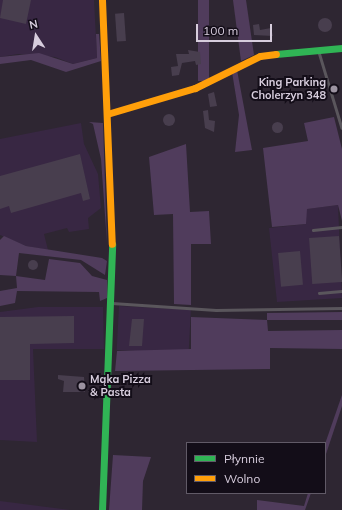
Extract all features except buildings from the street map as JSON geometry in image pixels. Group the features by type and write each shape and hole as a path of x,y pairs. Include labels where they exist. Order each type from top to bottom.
{"main road":[{"path":"102,0 107,114 111,303 102,510"},
{"path":"107,114 202,86 260,56 319,52 342,48"}],"lane":[{"path":"319,52 342,128"},
{"path":"313,230 342,227"},
{"path":"319,293 342,291"},
{"path":"111,303 216,310 342,308"}],"shaded area":[{"path":"0,0 94,0 97,58 73,64 55,57 18,54 0,57"},
{"path":"198,0 209,0 209,81 198,81"},
{"path":"233,0 246,0 254,55 241,61"},
{"path":"96,34 99,34 101,61 66,72 31,60 0,64 0,57 39,53 73,64 97,58"},
{"path":"237,70 252,150 235,152 239,115 232,72"},
{"path":"334,117 342,149 342,221 338,205 307,209 306,224 272,227 263,148 308,141 304,123"},
{"path":"89,122 103,123 107,243 101,159 93,124"},
{"path":"81,123 84,144 98,174 101,208 88,218 89,229 69,232 67,228 44,234 48,250 26,246 0,235 0,139"},
{"path":"186,144 190,212 209,211 211,244 191,244 191,305 174,304 173,214 154,215 149,157"},
{"path":"338,205 342,298 277,302 269,228 306,224 306,209"},
{"path":"4,236 26,246 102,258 107,261 105,275 81,260 19,253 16,276 0,275 0,240"},
{"path":"49,259 80,263 92,276 107,280 107,298 100,301 99,292 17,291 15,303 0,306 0,291 17,288 16,276 45,280"},
{"path":"119,306 191,310 189,354 117,350"},
{"path":"38,307 103,307 104,349 33,349 37,442 0,440 0,312"},
{"path":"342,312 342,320 267,320 267,313"},
{"path":"191,317 267,320 268,331 342,330 342,349 270,348 270,369 115,371 117,351 191,349"},
{"path":"342,395 342,406 326,454 326,442"},
{"path":"113,455 151,457 143,481 142,510 109,510"},
{"path":"308,494 311,494 305,510 257,510 257,500 304,506"},
{"path":"0,501 70,510 0,510"}],"traffic: fast":[{"path":"276,54 342,48"},
{"path":"102,510 112,244"}],"traffic: slow":[{"path":"102,0 112,244"},
{"path":"107,114 195,88 260,56 276,54"}],"place":[{"name":"King Parking Cholerzyn 348","path":"334,89"},
{"name":"Mąka Pizza & Pasta","path":"82,386"}]}
